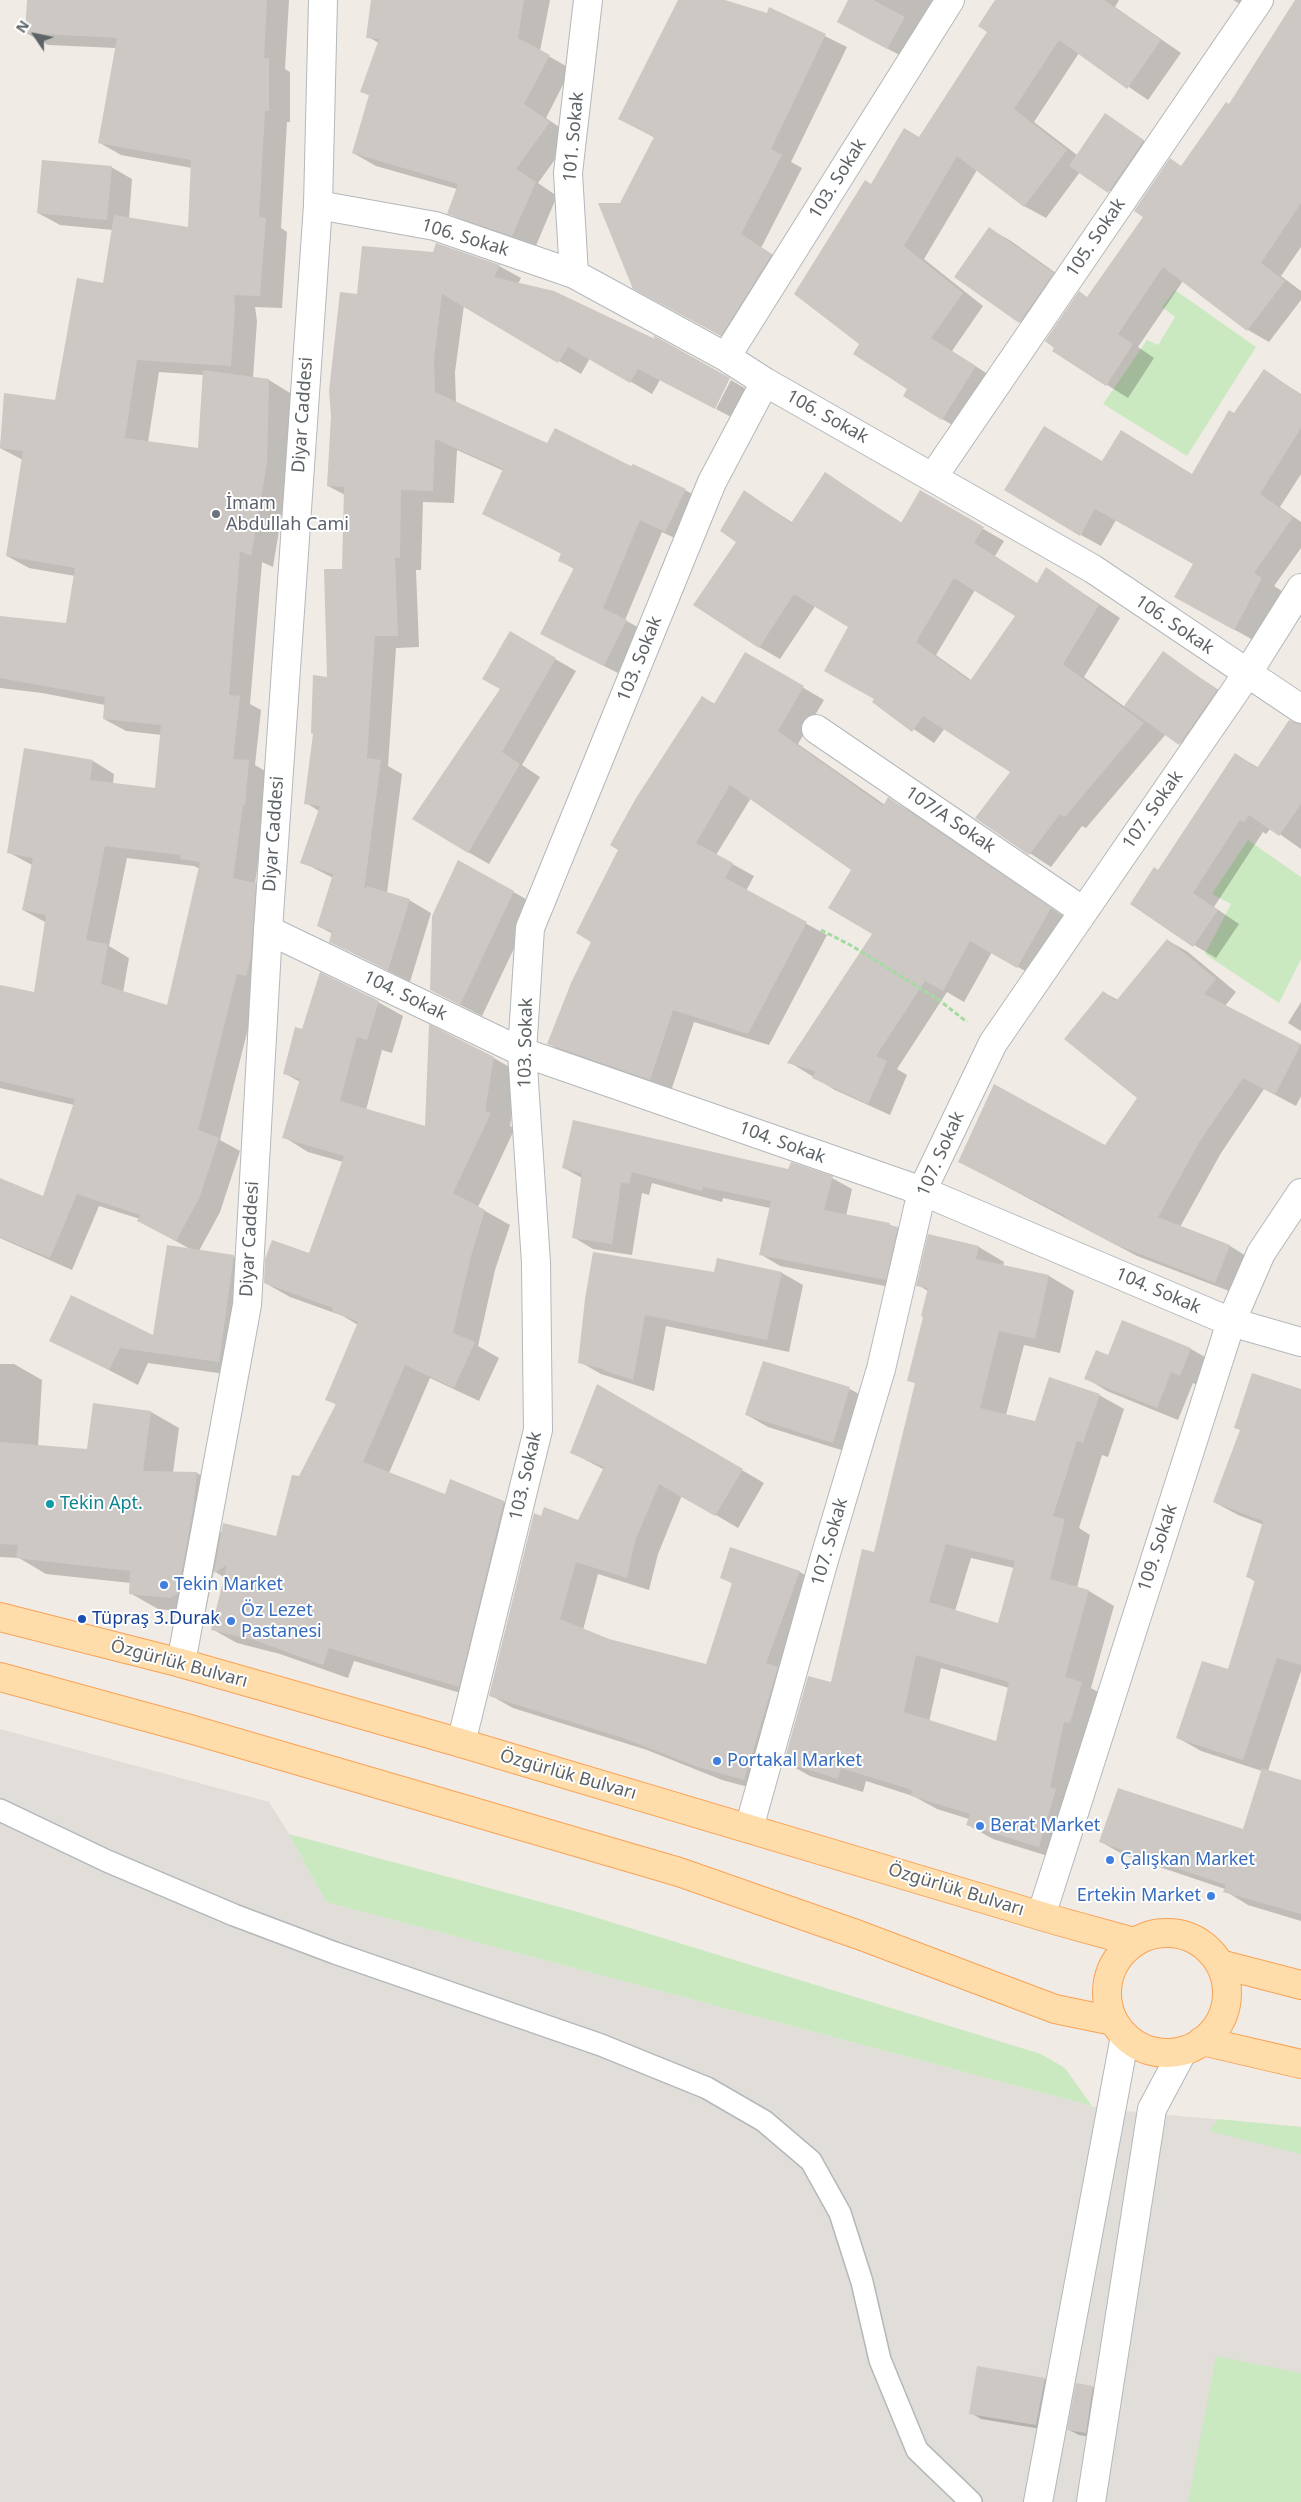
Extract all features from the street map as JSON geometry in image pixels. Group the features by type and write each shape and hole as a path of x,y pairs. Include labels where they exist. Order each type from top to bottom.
{"main road":[{"name":"Özgürlük Bulvarı","path":"0,1617 181,1663 461,1743 1134,1942"},
{"path":"0,1677 190,1729 679,1872 859,1935 1055,2009 1119,2029"},
{"path":"1172,1932 1191,1937 1208,1948 1220,1964 1226,1980 1225,2006 1215,2030 1193,2046 1168,2053 1152,2052 1138,2046 1119,2029 1107,2003 1107,1986 1116,1961 1134,1942 1153,1934 1172,1932"},
{"path":"1220,1964 1301,1985"},
{"path":"1193,2046 1301,2064"}],"street":[{"name":"Diyar Caddesi","path":"181,1663 246,1305 268,930 318,205 323,0"},
{"name":"101. Sokak","path":"574,274 568,173 588,0"},
{"name":"103. Sokak","path":"726,357 950,0"},
{"name":"105. Sokak","path":"933,477 1259,0"},
{"name":"106. Sokak","path":"318,205 435,226 574,274 726,357 765,382 1093,569 1301,709"},
{"name":"103. Sokak","path":"461,1743 538,1430 536,1263 522,1052 530,928 712,482 765,382"},
{"name":"107. Sokak","path":"749,1828 824,1560 881,1369 922,1191 993,1042 1247,674 1301,588"},
{"name":"107/A Sokak","path":"816,729 1083,911"},
{"name":"104. Sokak","path":"268,930 522,1052 922,1191 1231,1322 1301,1342"},
{"name":"109. Sokak","path":"1041,1916 1231,1322 1261,1253 1301,1193"},
{"path":"1038,2502 1119,2029"},
{"path":"1091,2502 1152,2109 1193,2046"}],"lane":[{"path":"0,1810 106,1861 234,1915 335,1953 601,2045 699,2084 764,2121 811,2161 840,2213 862,2282 880,2360 917,2450 971,2502"}],"path":[{"path":"822,930 852,946 938,1000 993,1042"}],"shaded area":[{"path":"0,1729 269,1802 289,1834 326,1902 1103,2109 1301,2127 1301,2502 0,2502"}],"green space":[{"path":"1175,290 1256,347 1187,456 1103,404 1147,340 1158,345 1175,317 1162,307"},
{"path":"1248,840 1301,877 1301,959 1279,1003 1205,954 1231,904 1212,894"},
{"path":"289,1834 578,1912 1041,2054 1065,2068 1092,2106 326,1902"},
{"path":"1218,2119 1301,2127 1301,2154 1209,2131"},
{"path":"1216,2356 1301,2373 1301,2502 1188,2502"}],"building":[{"path":"27,0 267,0 264,58 269,58 269,111 265,111 259,217 266,218 260,296 234,295 235,307 231,366 137,360 125,438 198,448 203,370 269,379 267,463 251,556 240,551 229,695 240,696 233,759 249,760 245,805 243,805 233,878 256,883 251,956 246,976 237,974 198,1130 219,1138 199,1199 176,1241 137,1221 140,1215 77,1194 50,1258 0,1237 0,1178 43,1196 75,1099 0,1081 0,985 34,992 46,915 22,910 33,858 7,853 24,748 93,760 90,780 155,788 161,725 103,719 105,697 0,678 0,616 66,623 75,568 6,556 23,451 0,448 4,393 55,400 77,278 103,283 114,215 188,227 191,160 98,143 117,38 25,33","holes":["105,846 181,855 180,859 200,862 167,1005 101,984 108,944 86,940"]},
{"path":"371,0 524,0 518,38 550,55 524,104 550,122 516,169 536,182 512,236 447,214 458,184 352,153 369,95 360,92 379,39 366,38"},
{"path":"678,0 725,0 767,13 769,7 826,34 771,149 782,155 741,234 772,254 721,336 633,289 598,203 620,203 654,137 618,119"},
{"path":"848,0 873,0 905,17 887,49 837,22"},
{"path":"995,0 1104,0 1161,40 1127,89 1059,40 1014,109 1067,150 1024,207 957,156 904,246 963,293 931,338 976,366 942,420 903,396 907,389 853,354 859,344 794,294 865,180 871,184 904,128 919,137 987,32 978,26"},
{"path":"1295,0 1301,0 1301,203 1261,263 1285,281 1247,331 1163,267 1118,334 1133,344 1106,386 1052,351 1054,348 1045,341 1079,291 1087,297 1143,217 1134,211 1170,158 1181,166 1226,102 1229,104"},
{"path":"1105,113 1144,140 1108,193 1069,166"},
{"path":"42,160 112,166 107,220 37,213"},
{"path":"989,227 1054,273 1019,323 954,277"},
{"path":"436,243 500,265 494,277 554,291 655,339 653,335 730,378 715,409 638,369 630,383 568,347 558,363 442,294 434,359 435,392 547,443 555,428 631,466 633,464 686,489 665,532 640,520 603,608 627,620 604,666 540,634 574,568 558,561 561,553 482,514 503,469 435,439 433,491 401,490 400,558 395,558 398,636 375,636 367,758 381,760 364,890 367,886 410,899 388,970 329,942 332,931 317,926 333,874 300,863 320,806 304,804 313,734 311,733 313,675 327,677 324,569 342,569 344,487 327,486 331,416 329,391 340,292 357,294 362,246 433,252"},
{"path":"1264,369 1301,395 1301,428 1260,494 1293,517 1254,573 1262,578 1234,630 1174,597 1193,564 1095,509 1080,536 1004,490 1044,426 1102,461 1121,430 1192,474 1229,410 1234,413"},
{"path":"825,472 901,523 920,490 984,527 974,543 1037,583 1046,567 1099,605 1063,664 1144,723 1065,817 1060,814 1029,855 975,818 1010,772 923,716 912,732 872,702 874,699 824,671 848,627 794,594 759,648 693,605 736,542 720,531 744,490 791,523","holes":["954,578 1015,616 970,681 916,642"]},
{"path":"510,631 556,658 502,752 520,764 468,853 412,819 500,689 482,679"},
{"path":"1163,651 1217,690 1179,745 1124,706"},
{"path":"745,652 804,686 778,731 883,806 888,797 1051,908 1017,968 970,941 943,991 925,981 876,1056 887,1061 868,1104 812,1078 815,1071 787,1063 872,934 828,908 851,870 730,785 696,843 733,863 725,878 807,922 748,1034 673,1010 650,1080 547,1044 571,983 591,942 576,933 618,850 610,845 636,798 702,696 714,704"},
{"path":"1289,720 1301,724 1301,804 1279,836 1249,815 1244,822 1240,820 1193,893 1218,910 1193,947 1130,904 1154,867 1158,870 1235,753 1257,768"},
{"path":"458,860 514,891 460,1005 430,990 432,916"},
{"path":"1167,939 1216,979 1204,994 1301,1044 1275,1095 1243,1078 1200,1141 1158,1217 1230,1245 1215,1283 1114,1244 1065,1218 1066,1216 958,1162 994,1084 1105,1145 1137,1098 1064,1039 1103,991 1116,1001"},
{"path":"320,972 379,1001 367,1040 357,1037 340,1101 425,1126 429,1024 494,1057 485,1111 491,1113 453,1193 485,1210 471,1256 453,1333 475,1342 454,1388 405,1365 363,1462 445,1494 450,1479 504,1501 459,1687 329,1648 323,1665 254,1640 211,1630 227,1565 214,1573 223,1523 276,1536 292,1475 299,1476 336,1404 325,1400 358,1322 332,1311 333,1308 264,1283 265,1259 272,1240 309,1253 344,1156 282,1138 300,1079 283,1074 295,1027 302,1029"},
{"path":"573,1120 788,1169 791,1162 833,1176 824,1210 890,1223 889,1225 898,1227 886,1280 759,1255 771,1201 703,1187 702,1191 632,1172 629,1184 621,1182 612,1244 572,1238 582,1173 562,1168"},
{"path":"928,1234 979,1246 976,1259 1049,1275 1035,1339 999,1331 980,1408 1035,1421 1049,1377 1100,1394 1083,1443 1077,1441 1053,1516 1065,1519 1050,1579 1089,1590 1065,1677 1082,1682 1070,1723 1064,1722 1050,1787 1056,1789 1039,1847 966,1825 970,1814 911,1796 912,1790 841,1768 838,1779 784,1762 808,1676 831,1682 862,1549 874,1552 915,1383 907,1381 923,1317 921,1316 928,1288 916,1286","holes":["946,1544 1015,1561 998,1623 929,1602","916,1655 1009,1682 996,1741 904,1712"]},
{"path":"167,1245 234,1255 219,1362 120,1348 109,1370 49,1341 71,1295 153,1335"},
{"path":"593,1252 714,1272 717,1258 782,1272 767,1340 645,1315 633,1380 603,1369 578,1363 585,1299"},
{"path":"1122,1320 1191,1348 1180,1376 1171,1372 1157,1408 1084,1379 1096,1350 1108,1355"},
{"path":"763,1361 850,1387 833,1443 745,1415"},
{"path":"1252,1373 1301,1389 1301,1665 1277,1658 1243,1760 1176,1738 1202,1661 1228,1669 1255,1580 1246,1577 1263,1521 1213,1502 1240,1430 1234,1428"},
{"path":"597,1384 743,1469 715,1516 659,1484 635,1541 627,1578 576,1562 560,1619 609,1639 706,1664 732,1583 720,1578 730,1547 800,1571 766,1663 778,1667 744,1780 698,1767 623,1738 489,1696 534,1513 541,1516 544,1507 578,1520 604,1467 570,1453"},
{"path":"93,1403 151,1411 143,1471 197,1472 193,1509 178,1593 170,1598 129,1594 130,1571 16,1558 18,1545 0,1544 0,1442 87,1449"},
{"path":"1262,1768 1301,1780 1301,1914 1223,1892 1226,1885 1099,1842 1118,1788 1243,1829"},
{"path":"977,2366 1045,2378 1036,2425 969,2414"},
{"path":"1076,2383 1093,2386 1086,2433 1067,2430"}],"place":[{"name":"İmam Abdullah Cami","path":"216,514"},
{"name":"Tekin Apt.","path":"50,1504"},
{"name":"Tekin Market","path":"164,1585"},
{"name":"Tüpraş 3.Durak","path":"82,1619"},
{"name":"Öz Lezet Pastanesi","path":"231,1621"},
{"name":"Portakal Market","path":"717,1761"},
{"name":"Berat Market","path":"980,1826"},
{"name":"Çalışkan Market","path":"1110,1860"},
{"name":"Ertekin Market","path":"1211,1896"}]}
